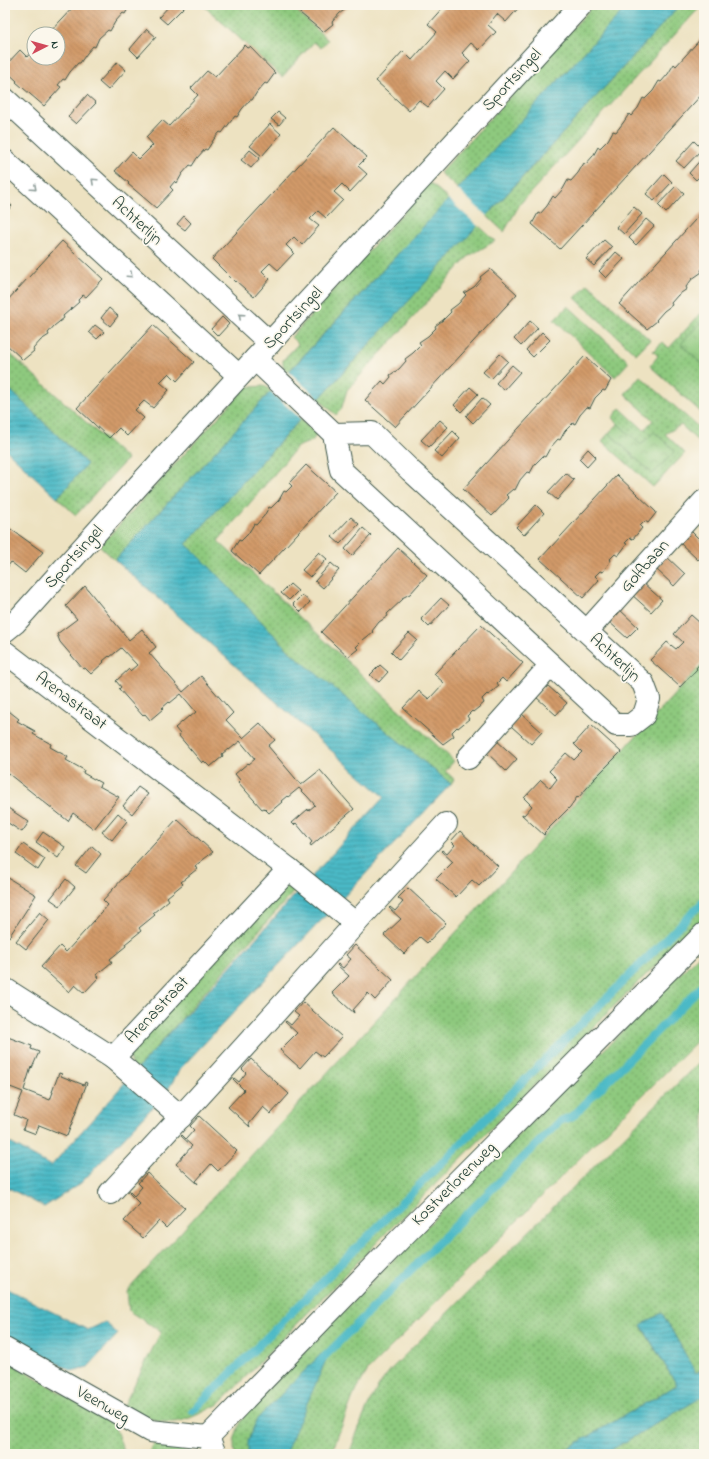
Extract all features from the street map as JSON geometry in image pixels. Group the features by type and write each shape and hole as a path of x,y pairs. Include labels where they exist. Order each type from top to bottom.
{"street":[{"name":"Sportsingel","path":"5,631 15,623 239,376 260,364 270,343 581,5"},
{"name":"Achterlijn","path":"5,99 270,343"},
{"path":"5,162 239,376"},
{"path":"260,364 329,429"},
{"name":"Achterlijn","path":"329,429 372,433 411,471 587,631 643,683 649,700 644,715 631,725 616,725 341,470 329,429"},
{"name":"Golfbaan","path":"587,631 704,501"},
{"name":"Arenastraat","path":"5,652 289,869 355,923"},
{"path":"468,758 552,665"},
{"path":"110,1192 181,1118 355,923 446,824"},
{"name":"Arenastraat","path":"5,989 113,1058 289,869"},
{"name":"Kostverlorenweg","path":"211,1446 401,1238 704,934"},
{"path":"113,1058 181,1118"},
{"name":"Veenweg","path":"5,1349 150,1432 211,1446"}],"green space":[{"path":"203,5 290,5 328,40 321,48 314,42 282,77"},
{"path":"594,5 628,5 458,189 440,173"},
{"path":"680,5 701,6 520,204 504,232 487,216"},
{"path":"430,183 449,199 288,372 283,367 283,360 298,344 291,337"},
{"path":"478,225 495,241 469,256 347,390 341,410 336,415 319,399"},
{"path":"588,284 650,340 636,354 575,298"},
{"path":"568,306 629,362 615,377 554,320"},
{"path":"703,311 704,415 650,366 658,356 653,351 663,342 669,348"},
{"path":"700,323 704,326 704,366 681,344"},
{"path":"5,349 127,459 76,515 57,498 87,464 5,385"},
{"path":"640,376 704,432 704,447 681,425 665,434 685,453 653,487 602,441 609,433 653,474 641,446 612,418 620,408 644,430 653,420 625,394"},
{"path":"247,386 265,386 271,391 115,560 100,546"},
{"path":"301,419 317,434 312,441 297,447 218,541 454,761 445,771 454,779 451,784 291,653 186,544"},
{"path":"618,424 641,445 654,432 675,451 653,474 609,433"},
{"path":"704,662 704,917 389,1230 219,1404 192,1417 181,1421 171,1422 150,1418 124,1405 161,1332 129,1311 127,1291"},
{"path":"280,885 295,890 137,1069 132,1066 128,1052"},
{"path":"704,950 704,1034 368,1370 354,1394 331,1454 235,1454 234,1441 240,1424 250,1407 412,1241"},
{"path":"704,1057 704,1369 696,1373 662,1313 641,1326 677,1385 558,1454 349,1454 372,1398 378,1387 393,1367"},
{"path":"5,1359 114,1425 125,1454 5,1454"},
{"path":"704,1396 704,1454 604,1454"},
{"path":"155,1443 177,1446 189,1454 147,1454"}],"water":[{"path":"628,5 680,5 186,544 291,653 451,784 180,1069 166,1093 81,1183 44,1207 5,1186 5,1140 51,1166 384,797 115,560"},
{"path":"5,385 87,464 57,498 5,449"},
{"path":"5,1288 88,1330 105,1322 118,1334 88,1367 72,1371 5,1334"},
{"path":"662,1313 696,1373 704,1369 704,1396 604,1454 558,1454 677,1385 641,1325"},
{"path":"321,1354 326,1360 285,1454 248,1454 248,1440 257,1419"}],"pier":[{"path":"456,188 488,217 479,227 447,198"},
{"path":"287,370 320,400 302,420 269,390"}],"building":[{"path":"75,5 130,5 125,14 123,13 115,22 110,31 108,30 99,38 95,47 93,46 80,63 78,63 70,72 65,80 63,79 58,85 61,87 44,106 16,82 17,81 5,70 5,66 20,50 26,56 26,66 66,66 66,26 55,26"},
{"path":"170,5 186,5 167,24 159,17"},
{"path":"293,5 347,5 349,7 340,13 332,22 333,24 323,32 295,9 296,8"},
{"path":"445,5 521,5 506,22 497,14 488,25 496,32 479,50 471,43 462,53 470,61 453,79 445,71 436,81 444,89 428,107 419,100 409,111 376,81 403,51 412,60 437,32 428,24"},
{"path":"147,29 156,37 138,57 130,49"},
{"path":"704,35 704,92 560,249 532,224 538,213 540,214 553,196 555,198 563,189 568,180 571,181 584,163 585,165 593,156 598,147 600,148 608,140 613,131 616,132 629,114 631,116 638,108 643,98 645,99 653,91 659,81 661,82 668,74 674,64 676,66"},
{"path":"245,45 248,48 250,47 275,73 267,84 265,83 252,100 250,100 242,109 237,117 235,116 222,133 220,132 207,150 205,149 192,166 190,165 182,174 177,183 175,181 170,187 173,190 156,208 115,171 132,152 139,159 153,145 146,137 162,120 169,126 198,95 191,88 207,71 215,77"},
{"path":"117,62 126,70 108,90 99,82"},
{"path":"87,95 96,103 76,124 68,117"},
{"path":"278,112 285,118 279,125 271,119"},
{"path":"270,124 281,134 262,156 250,146"},
{"path":"334,127 367,157 358,166 367,174 350,192 342,184 334,192 343,200 326,218 318,211 310,219 319,226 302,245 294,237 286,245 294,253 278,270 270,263 262,271 270,279 254,297 236,281 235,282 212,259"},
{"path":"694,141 702,149 684,168 676,161"},
{"path":"250,150 260,158 251,168 241,160"},
{"path":"704,156 704,172 696,180 689,173"},
{"path":"664,174 672,182 654,201 646,194"},
{"path":"676,186 684,193 666,213 658,205"},
{"path":"5,199 12,206 5,213"},
{"path":"634,207 642,214 624,234 616,227"},
{"path":"704,210 704,267 701,270 702,272 692,279 686,287 687,289 678,295 671,303 672,305 664,311 656,320 657,321 647,329 619,304"},
{"path":"184,216 191,223 185,230 177,224"},
{"path":"646,219 654,226 636,245 629,238"},
{"path":"604,240 612,247 594,266 586,259"},
{"path":"62,241 103,279 86,297 83,295 78,300 79,302 63,316 64,318 48,333 49,335 41,340 33,349 34,351 23,360 5,343 5,303"},
{"path":"616,252 624,259 606,278 599,271"},
{"path":"490,269 517,294 395,427 365,400 382,381 385,384 391,377 390,375 399,369 406,361 405,359 421,345 419,342 436,328 435,326 451,312 450,310 466,295 464,293 474,287 481,279 480,277"},
{"path":"109,308 118,316 110,326 101,318"},
{"path":"222,317 229,324 218,336 211,329"},
{"path":"530,321 538,328 521,346 514,339"},
{"path":"95,325 104,332 97,339 89,332"},
{"path":"153,325 194,362 177,381 169,373 160,382 169,390 153,408 144,401 135,410 144,418 127,436 119,428 109,438 77,408"},
{"path":"542,332 550,340 533,357 526,350"},
{"path":"500,354 508,361 491,379 483,372"},
{"path":"585,356 611,380 605,391 603,390 595,398 590,408 587,407 575,424 573,423 565,431 560,440 558,439 550,448 545,457 543,456 535,464 530,473 527,472 520,480 515,490 513,489 506,495 509,498 492,516 463,489"},
{"path":"512,365 520,372 504,390 496,383"},
{"path":"470,387 478,394 461,412 454,405"},
{"path":"482,398 490,405 473,423 466,416"},
{"path":"440,420 448,427 429,447 421,440"},
{"path":"453,431 460,438 442,458 434,451"},
{"path":"588,449 596,457 587,467 579,459"},
{"path":"306,465 336,492 259,575 232,551 239,540 241,541 248,534 254,524 256,525 264,516 269,507 271,508 279,500 284,491 286,492 292,486 289,483"},
{"path":"566,473 574,480 557,500 548,492"},
{"path":"617,475 656,513 648,523 645,521 640,526 642,528 633,539 630,538 625,543 627,544 618,556 615,554 610,559 611,560 603,572 600,571 595,576 599,580 583,598 540,559"},
{"path":"536,505 544,513 524,535 516,527"},
{"path":"351,517 359,524 340,544 332,537"},
{"path":"5,525 43,552 25,573 11,562 5,573"},
{"path":"363,528 371,535 352,556 345,549"},
{"path":"690,530 704,544 704,554 698,560 679,542"},
{"path":"398,548 427,575 410,594 402,598 403,599 387,614 388,616 379,622 372,631 373,632 356,647 358,649 348,657 321,632"},
{"path":"319,552 327,559 310,577 302,570"},
{"path":"666,556 685,574 674,586 655,568"},
{"path":"331,563 339,570 323,588 315,581"},
{"path":"642,582 662,600 651,612 631,594"},
{"path":"290,584 298,591 289,600 281,593"},
{"path":"85,586 129,640 142,629 156,647 149,653 183,692 201,676 233,713 226,720 243,738 260,723 275,740 268,746 301,785 320,770 354,809 311,846 310,844 312,842 296,823 294,825 292,823 315,805 299,788 281,801 282,802 269,813 264,808 262,809 238,782 240,780 235,774 255,759 240,741 222,754 223,756 210,767 204,761 202,763 179,736 180,734 175,728 196,712 181,694 170,703 169,702 150,720 145,714 143,716 119,689 121,687 116,681 129,669 130,671 137,665 121,648 103,661 104,662 91,674 85,668 83,669 60,642 57,634 77,619 66,606"},
{"path":"302,595 310,602 301,612 293,604"},
{"path":"441,598 449,605 429,627 421,619"},
{"path":"618,608 638,627 627,638 607,620"},
{"path":"691,615 700,623 704,619 704,661 703,660 696,668 697,669 680,687 650,660 667,642 676,649 683,642 674,634"},
{"path":"481,625 523,663 506,682 502,678 497,683 499,686 482,699 484,703 467,716 469,719 458,728 457,727 452,732 454,736 443,744 403,708 419,691 429,699 444,683 434,674"},
{"path":"409,633 417,640 399,660 391,652"},
{"path":"380,665 388,672 379,682 370,675"},
{"path":"547,685 567,703 556,715 536,697"},
{"path":"5,708 19,719 17,721 35,731 33,734 51,744 50,747 68,757 66,760 84,770 83,773 101,783 99,786 119,797 94,829 73,813 68,821 5,771 5,764 7,761 5,760"},
{"path":"522,714 542,732 531,744 511,726"},
{"path":"591,725 621,752 594,779 578,798 577,797 570,807 544,833 544,835 522,815 524,815 532,806 524,798 541,780 550,788 557,779 549,771 566,753 574,760 582,752 574,744"},
{"path":"496,740 517,759 506,771 486,752"},
{"path":"138,787 148,794 132,814 123,806"},
{"path":"8,808 29,822 22,832 5,821 5,813"},
{"path":"118,813 127,821 112,840 102,832"},
{"path":"177,819 213,852 195,866 197,869 181,882 183,884 167,897 169,900 153,913 155,915 139,928 141,931 110,959 112,962 96,975 99,977 84,993 75,985 69,992 41,967 60,946 66,952 108,905 103,900"},
{"path":"460,831 498,866 479,886 472,880 456,897 436,879 453,862 441,851 442,850 447,854 455,845 451,841"},
{"path":"43,832 65,847 58,858 36,842"},
{"path":"23,844 45,859 38,870 16,854"},
{"path":"92,846 101,854 86,873 76,866"},
{"path":"5,876 36,895 9,937 5,934"},
{"path":"66,879 75,887 60,906 50,899"},
{"path":"408,888 446,923 427,943 420,937 404,954 384,935 401,919 389,908 390,907 395,911 403,902 398,898"},
{"path":"40,912 49,920 26,949 16,941"},
{"path":"355,945 393,980 375,1000 368,993 353,1010 354,1013 332,993 349,976 337,965 338,964 343,968 351,959 346,955"},
{"path":"303,1002 342,1037 323,1057 315,1051 300,1068 280,1050 297,1033 285,1022 286,1021 291,1025 299,1016 294,1012"},
{"path":"5,1036 32,1046 31,1049 39,1052 32,1068 31,1067 24,1090 50,1100 59,1073 62,1074 61,1076 84,1085 85,1082 87,1083 67,1136 39,1125 36,1134 23,1129 26,1120 14,1115 23,1092 5,1085"},
{"path":"251,1059 289,1094 271,1114 263,1107 249,1124 250,1127 228,1107 244,1090 233,1079 234,1078 239,1082 246,1073 242,1069"},
{"path":"199,1116 237,1151 218,1171 211,1164 196,1181 198,1184 176,1164 192,1146 181,1136 182,1135 186,1139 194,1130 190,1126"},
{"path":"147,1173 185,1208 166,1228 159,1221 143,1238 124,1221 140,1204 129,1193 130,1192 134,1196 142,1187 138,1183"}],"waterway":[{"path":"193,1411 704,901"},
{"path":"318,1365 322,1359 560,1121 573,1116 704,984"}]}
